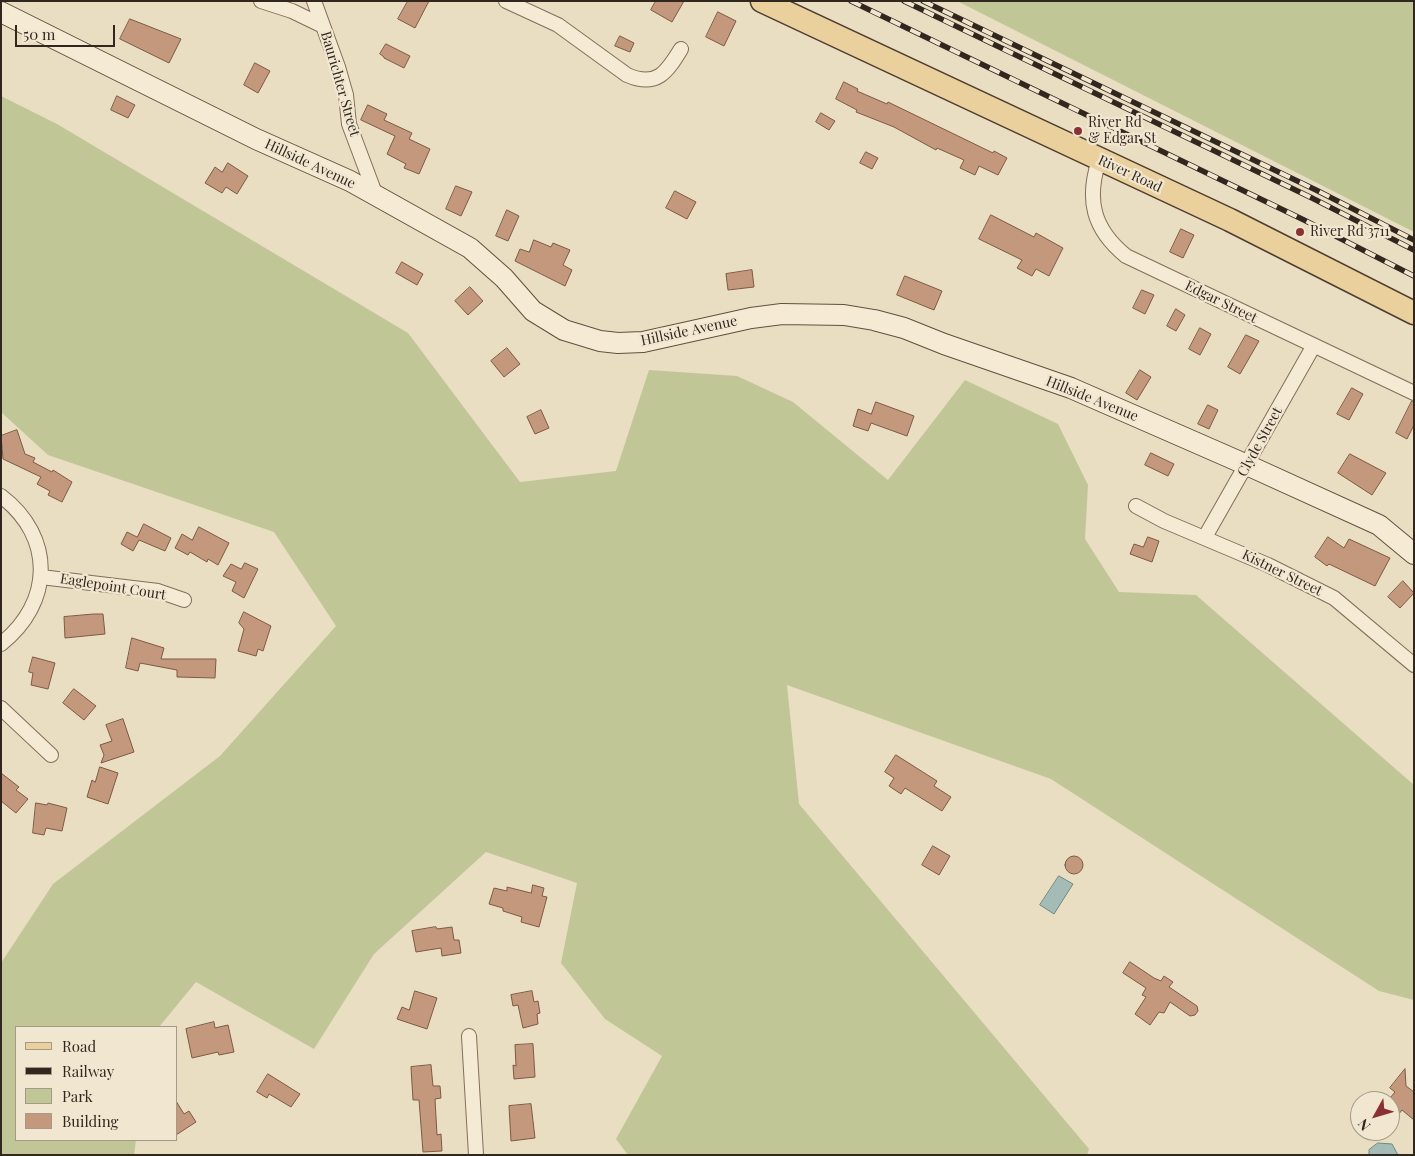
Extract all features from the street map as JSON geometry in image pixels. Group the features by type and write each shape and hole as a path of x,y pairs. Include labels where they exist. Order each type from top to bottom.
{"main road":[{"name":"River Road","path":"762,1 1230,220 1414,313"}],"street":[{"path":"261,1 324,26"},
{"name":"Baurichter Street","path":"314,1 346,95 349,124 376,196"},
{"path":"506,1 558,25 627,75 637,80 648,80 658,77 667,71 681,49"},
{"name":"Hillside Avenue","path":"1,12 376,196 470,248 504,278 533,311 564,330 582,337 618,343 643,342 751,318 782,314 836,314 874,320 904,328 944,344 1071,388 1248,465 1379,525 1414,554"},
{"name":"Edgar Street","path":"1099,160 1093,179 1093,204 1101,228 1116,248 1126,256 1313,347 1414,393"},
{"name":"Clyde Street","path":"1205,537 1248,465 1313,347"},
{"path":"1,496 13,505 25,519 36,540 40,558 41,577 32,608 22,625 1,644"},
{"name":"Kistner Street","path":"1136,506 1164,521 1268,565 1334,598 1414,665"},
{"name":"Eaglepoint Court","path":"41,577 158,591 184,600"},
{"path":"1,708 50,755"},
{"path":"469,1036 476,1155"}],"green space":[{"path":"957,1 1414,1 1414,232 961,3"},
{"path":"1,96 57,124 408,333 520,482 616,471 649,370 737,376 793,402 888,480 965,380 1058,424 1088,485 1085,539 1119,592 1196,595 1414,785 1414,1000 1379,991 1051,779 787,685 799,804 1089,1149 1087,1155 628,1155 616,1139 662,1056 605,1019 561,963 577,883 486,852 374,954 314,1049 196,982 160,1026 15,1026 15,1141 136,1141 134,1155 1,1155 1,963 53,884 220,756 336,626 274,532 48,455 1,412"}],"water":[{"path":"1059,876 1073,884 1054,914 1040,905"},
{"path":"1378,1143 1392,1144 1398,1155 1369,1155 1369,1150"}],"building":[{"path":"408,1 429,1 415,28 398,19"},
{"path":"656,1 684,1 672,22 651,10"},
{"path":"718,12 736,21 724,46 706,37"},
{"path":"130,19 181,39 169,63 120,39"},
{"path":"620,36 634,43 630,52 615,46"},
{"path":"386,44 410,56 404,68 380,54"},
{"path":"255,63 270,71 258,93 244,85"},
{"path":"844,82 858,89 857,91 887,104 888,102 1007,158 998,175 979,166 975,175 960,168 964,160 937,148 936,150 894,127 856,112 857,110 836,99"},
{"path":"117,96 135,105 128,118 111,110"},
{"path":"368,105 387,114 384,120 412,133 409,139 430,149 419,174 404,168 406,164 387,154 395,136 361,120"},
{"path":"821,113 835,121 829,130 816,122"},
{"path":"866,152 878,158 872,169 860,163"},
{"path":"228,163 248,176 237,194 226,187 222,193 205,183 215,167 222,172"},
{"path":"456,186 472,192 461,216 446,209"},
{"path":"675,191 696,202 687,219 666,208"},
{"path":"507,210 519,216 508,241 496,236"},
{"path":"991,215 1034,237 1036,233 1063,248 1049,276 1036,269 1032,276 1017,268 1022,260 979,239"},
{"path":"1181,229 1194,235 1183,258 1170,252"},
{"path":"534,240 551,247 553,243 570,250 563,265 572,270 565,286 515,261 520,249 529,252"},
{"path":"402,262 423,274 417,285 396,273"},
{"path":"752,270 754,287 728,290 726,274"},
{"path":"905,276 942,291 934,310 897,295"},
{"path":"470,287 483,301 468,315 455,301"},
{"path":"1142,290 1154,295 1145,314 1133,308"},
{"path":"1176,309 1185,315 1176,331 1167,326"},
{"path":"1200,328 1211,334 1200,355 1189,349"},
{"path":"1246,335 1259,341 1240,374 1228,367"},
{"path":"507,348 520,364 504,377 491,361"},
{"path":"1140,370 1151,377 1137,400 1126,393"},
{"path":"1352,388 1363,394 1349,420 1337,414"},
{"path":"1412,401 1414,402 1414,425 1407,439 1396,433"},
{"path":"876,402 914,416 907,436 871,423 868,431 853,426 858,409 871,414"},
{"path":"1208,405 1218,410 1209,429 1198,424"},
{"path":"541,410 549,428 535,434 527,417"},
{"path":"17,430 25,454 35,458 33,462 52,472 53,470 72,482 62,502 48,495 50,491 37,484 41,477 3,459 1,436"},
{"path":"1151,453 1174,464 1168,476 1145,465"},
{"path":"1350,454 1386,473 1372,495 1338,473"},
{"path":"144,524 171,538 165,551 139,540 133,551 121,544 127,532 137,537"},
{"path":"199,527 229,543 218,565 208,559 207,562 190,552 188,555 175,548 182,534 192,540"},
{"path":"1148,537 1159,541 1152,562 1130,554 1134,544 1143,547"},
{"path":"1328,537 1344,548 1349,539 1390,558 1375,586 1329,564 1327,566 1315,557"},
{"path":"245,563 258,569 244,598 232,591 236,582 223,576 231,564 241,569"},
{"path":"1403,581 1414,593 1400,608 1388,597"},
{"path":"244,612 271,626 263,651 258,649 256,656 238,651 244,629 239,623"},
{"path":"103,614 105,634 65,638 64,617"},
{"path":"132,638 164,648 161,659 216,659 215,678 177,677 177,670 140,663 138,671 126,668"},
{"path":"33,657 55,663 48,689 31,685 33,673 29,672"},
{"path":"74,689 96,706 84,720 63,703"},
{"path":"123,719 134,752 101,763 104,755 100,745 112,741 106,725"},
{"path":"896,755 937,781 934,786 951,797 942,811 905,788 901,794 889,786 894,778 885,772"},
{"path":"100,767 118,773 108,804 87,797 92,780 95,782"},
{"path":"1,773 19,787 16,790 28,799 16,813 1,801"},
{"path":"36,803 47,805 48,803 67,808 62,831 46,828 44,835 33,833"},
{"path":"933,846 950,856 939,875 922,865"},
{"path":"1070,856 1078,856 1083,861 1081,872 1070,874 1065,869 1065,861"},
{"path":"533,885 544,888 542,896 547,897 539,927 521,922 522,917 489,904 494,888 507,891 507,887 531,893"},
{"path":"436,927 437,929 452,927 454,940 459,940 461,953 442,956 441,948 416,952 412,931"},
{"path":"1130,962 1154,978 1161,981 1164,976 1173,982 1169,987 1197,1006 1198,1011 1195,1015 1190,1016 1170,1002 1164,1013 1159,1012 1150,1025 1135,1014 1146,997 1142,995 1146,988 1123,973"},
{"path":"415,991 437,998 427,1029 397,1019 402,1007 409,1010"},
{"path":"532,991 534,1002 538,1001 540,1013 537,1014 538,1024 523,1028 518,1005 513,1006 511,995"},
{"path":"214,1022 215,1028 228,1025 234,1052 219,1055 218,1052 192,1058 186,1029"},
{"path":"533,1044 535,1077 514,1079 513,1065 516,1066 515,1045"},
{"path":"431,1065 433,1086 440,1086 441,1098 435,1099 437,1135 441,1134 442,1151 423,1152 419,1100 413,1100 411,1067"},
{"path":"1405,1069 1406,1086 1414,1092 1414,1120 1402,1110 1400,1112 1400,1091 1394,1091 1390,1088"},
{"path":"268,1074 300,1094 291,1107 269,1094 267,1098 257,1092"},
{"path":"178,1104 184,1114 189,1111 196,1122 178,1134"},
{"path":"531,1104 535,1138 511,1141 509,1106"}],"railway":[{"path":"851,1 1304,220 1414,276"},
{"path":"904,1 1312,198 1414,250"},
{"path":"923,1 1316,190 1414,240"}],"place":[{"name":"River Rd & Edgar St","path":"1078,131"},
{"name":"River Rd 3711","path":"1300,232"}]}
